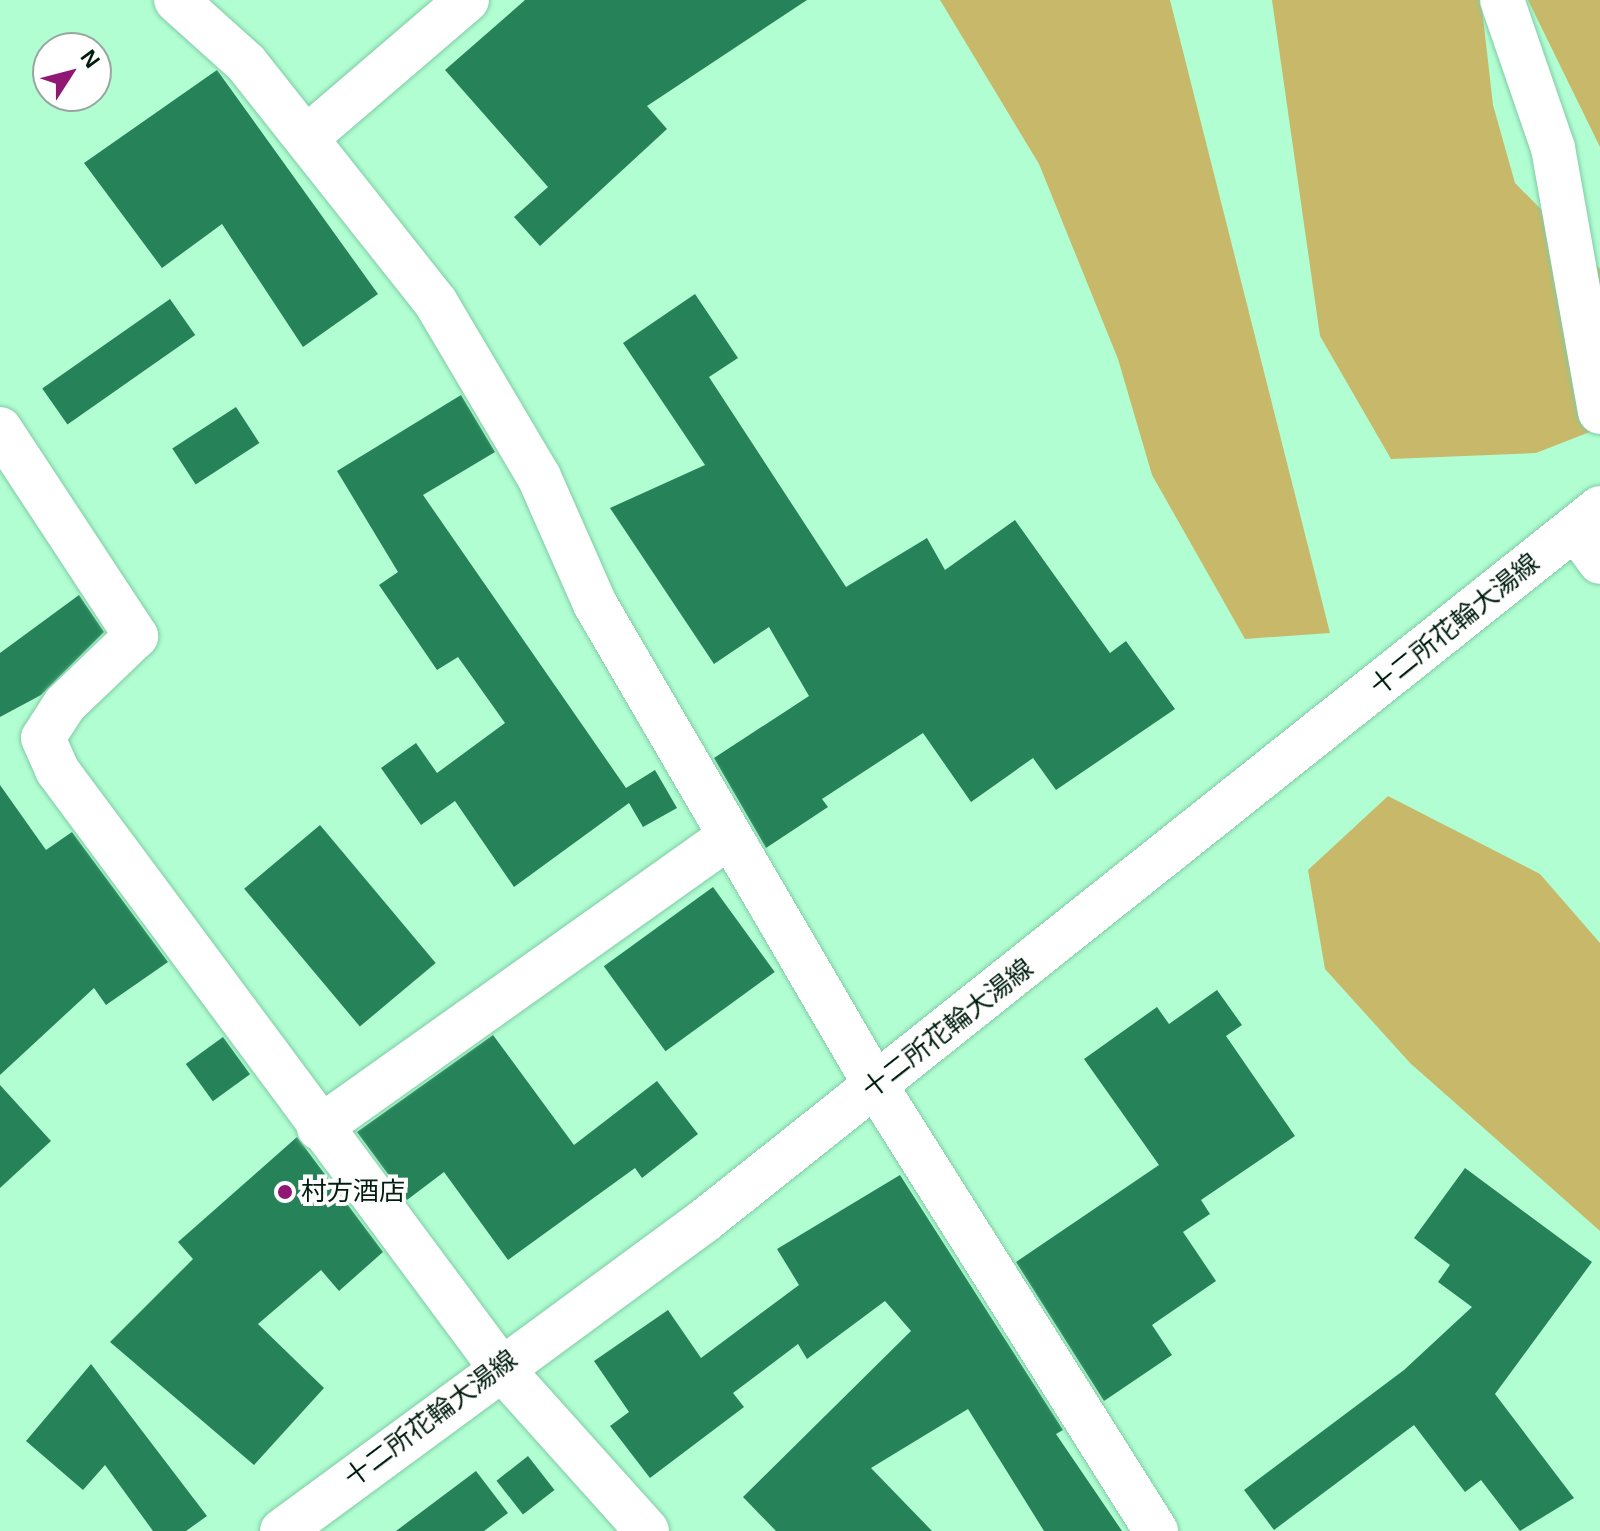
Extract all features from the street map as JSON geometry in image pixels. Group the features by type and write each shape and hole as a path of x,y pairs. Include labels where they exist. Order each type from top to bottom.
{"street":[{"path":"176,0 246,63 436,303 539,477 595,604 876,1086 1156,1531"},
{"path":"306,138 467,0"},
{"path":"1502,0 1553,148 1581,214 1600,412"},
{"path":"0,429 136,636 65,704 43,738 57,770 319,1128 500,1367 647,1531"},
{"name":"十二所花輪大湯線","path":"282,1531 876,1086 1592,533"},
{"path":"319,1128 730,836"}],"shaded area":[{"path":"940,0 1170,0 1330,633 1245,639 1152,475 1118,359 1039,164"},
{"path":"1272,0 1481,0 1493,105 1515,183 1600,269 1600,428 1536,453 1391,459 1320,336"},
{"path":"1528,0 1600,0 1600,147"},
{"path":"1388,796 1540,874 1600,943 1600,1231 1410,1063 1325,969 1308,870"}],"building":[{"path":"525,0 807,0 647,106 667,129 540,246 514,217 548,187 445,70"},
{"path":"217,70 378,294 303,347 222,224 162,268 84,163"},
{"path":"695,294 738,358 709,377 846,587 927,538 945,570 1015,520 1110,653 1126,641 1175,709 1056,790 1033,758 971,802 923,733 822,799 828,807 766,848 714,758 809,696 769,627 714,664 610,508 705,465 623,343"},
{"path":"170,299 195,335 67,425 42,388"},
{"path":"461,395 495,452 423,495 626,788 655,770 677,808 643,827 629,803 514,887 455,801 421,825 381,768 416,743 437,773 505,723 458,657 437,670 379,585 398,572 337,471"},
{"path":"236,407 259,443 196,484 172,448"},
{"path":"79,595 104,632 41,695 0,717 0,653"},
{"path":"0,785 46,850 72,832 168,962 106,1005 94,988 0,1075"},
{"path":"320,825 436,963 360,1027 244,889"},
{"path":"713,887 775,972 666,1051 604,966"},
{"path":"1217,990 1242,1025 1226,1036 1295,1136 1201,1200 1210,1214 1183,1232 1216,1281 1152,1325 1172,1355 1104,1401 1016,1262 1159,1165 1084,1059 1157,1007 1169,1024"},
{"path":"493,1035 574,1145 657,1081 698,1134 642,1178 635,1168 508,1260 444,1172 407,1200 357,1132"},
{"path":"223,1037 250,1074 213,1101 186,1064"},
{"path":"0,1085 51,1141 0,1188"},
{"path":"297,1137 383,1252 339,1291 321,1270 258,1324 324,1388 254,1465 110,1342 193,1259 178,1242"},
{"path":"1465,1168 1592,1262 1495,1394 1574,1498 1520,1531 1481,1480 1465,1492 1414,1425 1274,1530 1244,1490 1404,1370 1472,1307 1438,1282 1450,1265 1414,1238"},
{"path":"900,1175 1063,1430 1056,1434 1122,1531 1044,1531 968,1409 871,1468 932,1531 776,1531 743,1497 911,1331 885,1301 807,1359 798,1344 733,1393 744,1407 650,1478 610,1426 629,1412 594,1361 668,1310 701,1358 799,1285 777,1249"},
{"path":"91,1364 207,1516 186,1531 153,1531 105,1465 83,1490 26,1441"},
{"path":"528,1456 554,1490 523,1515 496,1481"},
{"path":"476,1471 508,1513 484,1531 396,1531"}],"place":[{"name":"村方酒店","path":"285,1192"}]}
